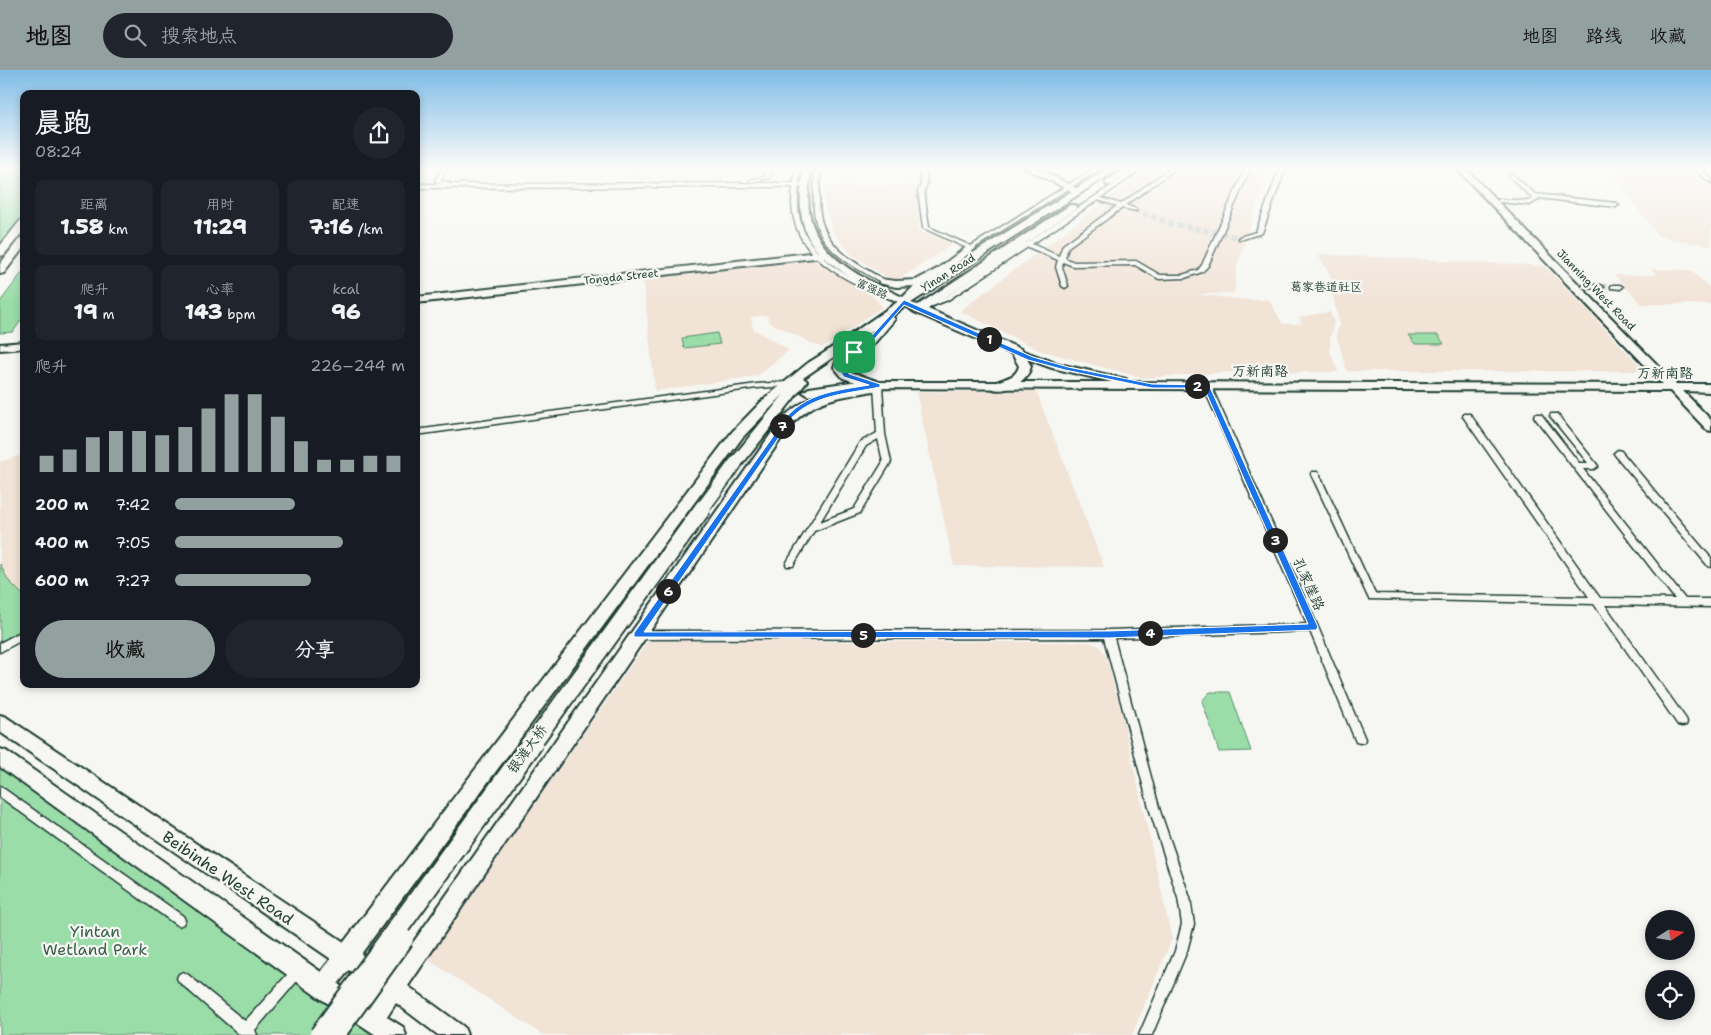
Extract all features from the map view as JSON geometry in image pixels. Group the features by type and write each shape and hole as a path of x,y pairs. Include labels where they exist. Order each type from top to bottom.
{"main road":[{"name":"富强路","path":"804,212 807,223 821,251 864,283 904,302"},
{"name":"Yinan Road","path":"738,465 796,386 824,357 1041,212"},
{"name":"Yinan Road","path":"918,310 1067,212"},
{"name":"Jianning West Road","path":"1503,212 1678,388"},
{"name":"Jianning West Road","path":"1511,212 1678,388"},
{"path":"0,253 20,228"},
{"path":"0,271 20,245"},
{"path":"878,386 847,375 840,366 842,360 868,343 925,281 970,248"},
{"name":"Tongda Street","path":"420,294 821,251"},
{"name":"Tongda Street","path":"420,300 821,251"},
{"path":"883,281 894,286 910,285 925,281"},
{"path":"904,302 918,310 1030,358 1152,386"},
{"path":"0,340 20,338"},
{"path":"0,348 20,346"},
{"path":"997,386 1014,381 1023,374 1025,366 1017,352"},
{"path":"323,987 737,435 758,410 786,384 824,357"},
{"name":"万新南路","path":"809,392 851,385 1711,388"},
{"path":"372,1019 775,439 784,422 794,412 810,402 831,394 878,386"},
{"path":"1678,388 1711,418"},
{"path":"1678,388 1711,427"},
{"path":"738,465 796,400 809,392"},
{"name":"银滩大桥","path":"320,1035 738,465"},
{"name":"银滩大桥","path":"334,1035 738,465"},
{"name":"Beibinhe West Road","path":"0,722 346,958 393,988 456,1035"},
{"path":"0,757 323,987 395,1035"}],"street":[{"name":"富强路","path":"818,212 818,220 826,239 821,251"},
{"path":"924,212 926,228 970,248 1034,212"},
{"path":"918,310 946,299 1075,212"},
{"path":"1065,286 1059,267 1060,258 1065,246 1113,212"},
{"path":"1026,244 1073,264 1136,263 1159,277 1183,277 1200,271 1205,266 1230,212"},
{"path":"1241,238 1259,233 1267,212"},
{"path":"821,251 883,281"},
{"path":"1584,287 1600,287"},
{"path":"420,433 757,386 786,384"},
{"path":"811,529 857,512 887,462 881,434 878,386"},
{"name":"孔家崖路","path":"1207,386 1360,739"},
{"path":"1467,416 1682,722"},
{"path":"1538,416 1683,603"},
{"path":"1554,416 1594,466 1577,466"},
{"path":"790,564 863,444 881,434"},
{"path":"1618,453 1711,564"},
{"path":"1315,474 1372,597 1711,603"},
{"path":"637,635 1108,634 1313,627"},
{"path":"1108,634 1155,811 1184,898 1188,924 1181,951 1145,1035"},
{"path":"0,648 20,636"},
{"path":"0,791 179,920"},
{"path":"183,978 248,1033 300,969"}],"shaded area":[{"path":"827,212 918,212 919,228 922,232 953,244 895,282 852,255 833,233"},
{"path":"1091,212 1254,212 1237,266 1234,293 1196,294 1245,300 1269,300 1283,324 1302,324 1299,317 1330,312 1334,322 1330,338 1330,352 1338,372 1229,372 1143,378 1039,350 960,311"},
{"path":"1640,212 1711,212 1711,246 1659,237"},
{"path":"1318,254 1545,266 1645,371 1347,371 1336,334 1340,325 1330,285 1334,283"},
{"path":"812,259 871,294 882,307 822,348 769,322 767,315 751,317 753,329 789,350 757,376 655,391 643,278"},
{"path":"1651,269 1690,270 1711,289 1711,304 1642,304 1614,275 1657,275"},
{"path":"1036,391 1104,567 954,566 916,392"},
{"path":"20,455 20,592 8,580 0,564 0,462"},
{"path":"648,641 1088,642 1099,646 1106,656 1122,715 1172,939 1132,1035 543,1035 427,959"}],"green space":[{"path":"0,212 20,212 20,221 0,246"},
{"path":"20,275 20,322 13,332 0,333 0,302"},
{"path":"717,333 720,344 684,348 682,338"},
{"path":"1408,335 1438,335 1444,344 1415,344"},
{"path":"0,564 8,580 20,592 20,630 0,642"},
{"path":"1210,692 1230,692 1251,751 1219,752 1202,701"},
{"name":"Yintan Wetland Park","path":"0,757 395,1035 0,1035"}],"tunnel":[{"path":"1140,212 1173,224 1241,238"},
{"path":"1601,287 1613,287"}],"district":[{"name":"葛家巷道社区","path":"1326,287"}],"route":[{"path":"904,302 918,310 1030,358 1109,378 1152,386 1207,386 1313,627 1108,634 637,635 775,439 784,422 794,412 810,402 831,394 878,386 847,375 840,366 842,360 854,352 868,343 904,302"}]}
